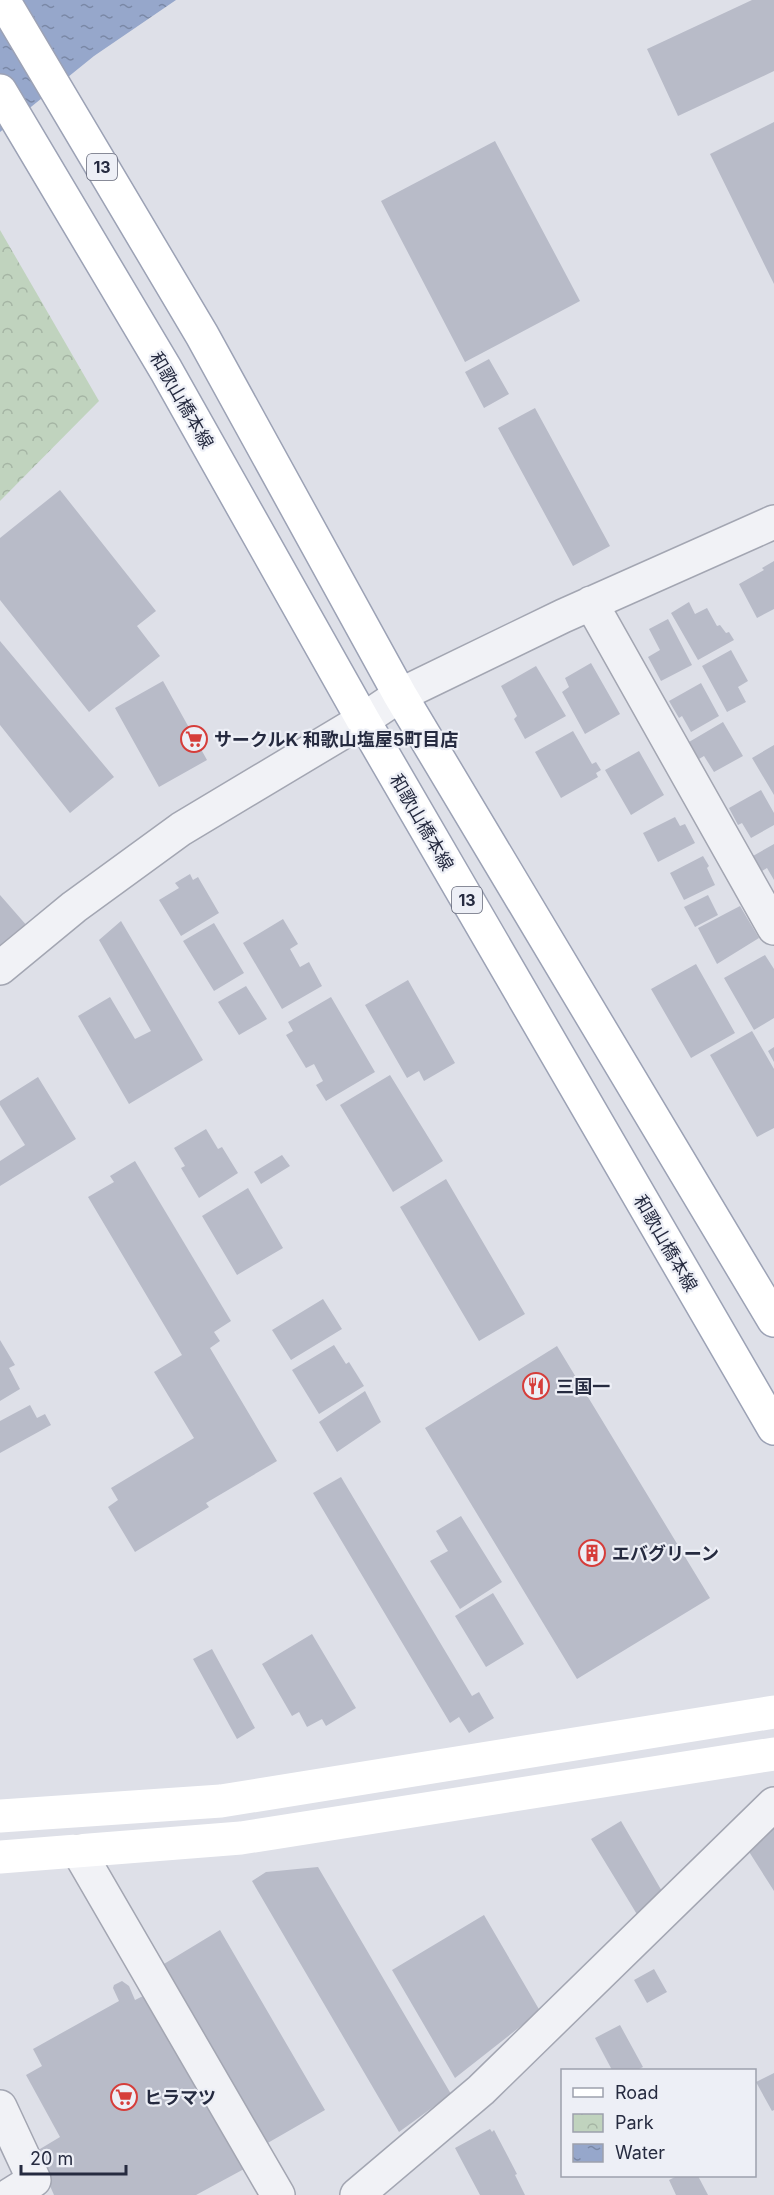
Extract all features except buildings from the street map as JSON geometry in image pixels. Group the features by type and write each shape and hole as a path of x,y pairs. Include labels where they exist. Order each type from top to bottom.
{"main road":[{"name":"13","path":"3,0 202,335 400,695 774,1320"},
{"name":"和歌山橋本線","path":"0,91 166,370 363,720 774,1428"},
{"path":"0,1816 221,1801 774,1712"},
{"path":"0,1857 241,1838 774,1754"}],"street":[{"path":"0,968 74,907 181,829 363,720 400,695 591,603 774,522"},
{"path":"591,603 774,928"},
{"path":"357,2195 481,2090 774,1804"},
{"path":"79,1852 278,2195"},
{"path":"0,2107 34,2180 10,2195"}],"green space":[{"path":"0,230 99,401 0,501"}],"water":[{"path":"0,0 176,0 94,56 0,132"}],"place":[{"name":"サークルK 和歌山塩屋5町目店","path":"194,739"},
{"name":"三国一","path":"536,1386"},
{"name":"エバグリーン","path":"592,1553"},
{"name":"ヒラマツ","path":"124,2097"}]}
